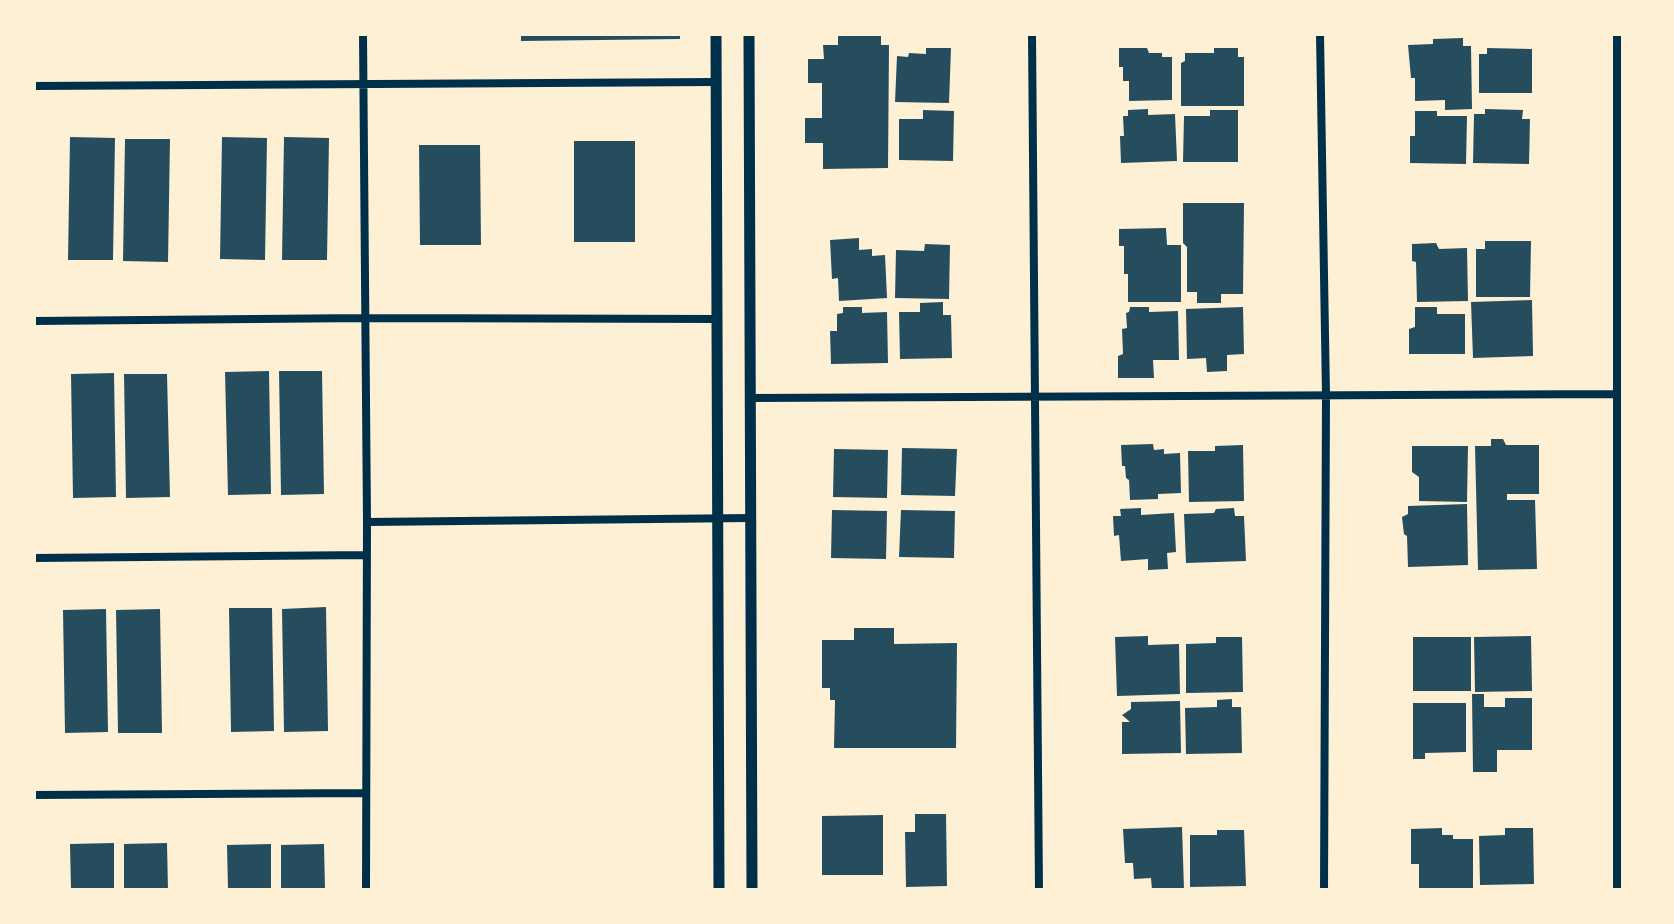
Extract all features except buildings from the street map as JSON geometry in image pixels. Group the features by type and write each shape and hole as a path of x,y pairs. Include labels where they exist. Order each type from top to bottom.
{"street":[{"path":"363,34 366,890"},
{"path":"716,34 719,890"},
{"path":"749,34 752,890"},
{"path":"1032,34 1039,890"},
{"path":"1320,34 1326,395 1324,890"},
{"path":"1617,34 1617,890"},
{"path":"34,86 716,82"},
{"path":"34,321 718,319"},
{"path":"751,398 1617,394"},
{"path":"367,522 751,518"},
{"path":"34,558 367,555"},
{"path":"34,795 366,793"}]}
